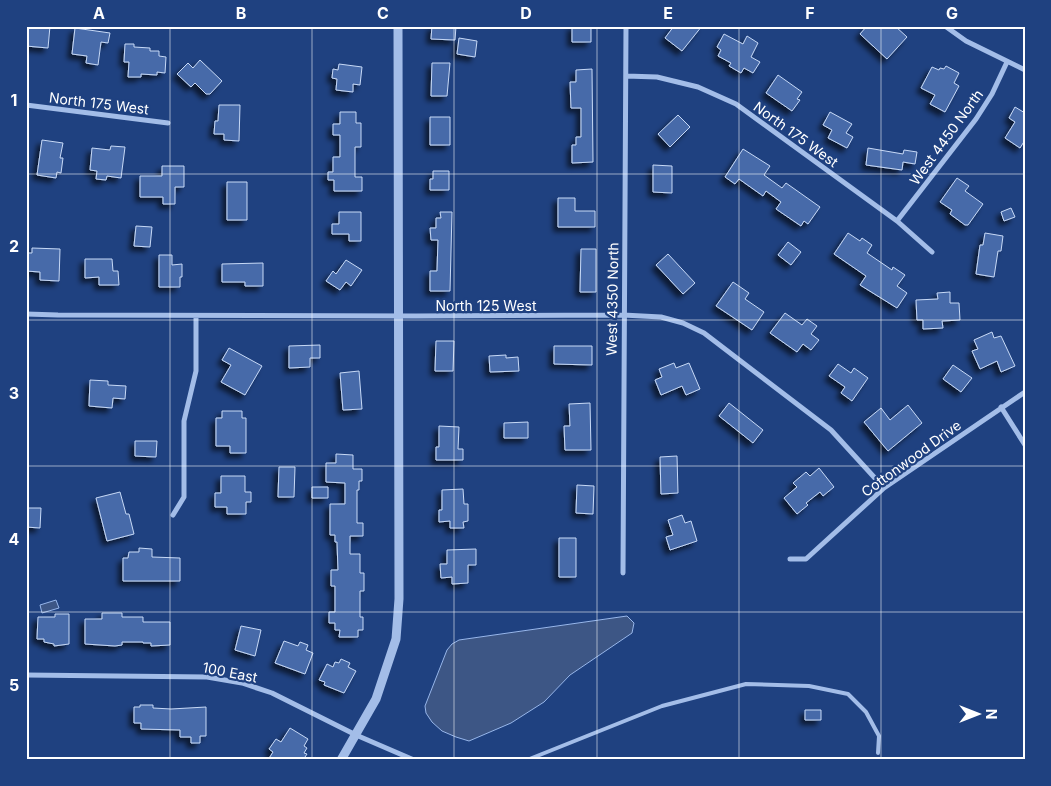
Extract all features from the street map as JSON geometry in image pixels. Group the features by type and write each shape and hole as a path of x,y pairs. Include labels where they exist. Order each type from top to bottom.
{"street":[{"path":"340,760 376,699 396,639 399,599 398,26"},
{"name":"West 4350 North","path":"623,573 626,26"},
{"path":"945,26 966,42 1025,70"},
{"name":"West 4450 North","path":"897,221 976,119 992,94 1006,62"},
{"name":"North 175 West","path":"626,76 657,77 698,87 736,104 897,221 932,252"},
{"name":"North 175 West","path":"26,105 168,123"},
{"name":"North 125 West","path":"26,314 196,316 623,315 661,317 683,323 704,333 831,430 884,488"},
{"path":"173,516 184,497 184,421 196,370 196,316"},
{"name":"Cottonwood Drive","path":"790,559 806,559 884,488 1025,392"},
{"path":"1002,407 1025,445"},
{"name":"100 East","path":"26,675 207,677 242,683 272,693 414,760"}],"lane":[{"path":"527,760 662,706 746,684 809,686 848,694 866,712 879,736 878,753"}],"water":[{"path":"56,600 59,608 42,613 40,605"},
{"path":"627,616 634,623 632,633 570,675 544,702 511,723 469,741 442,731 426,713 425,706 447,650 459,640"}],"building":[{"path":"29,26 50,26 48,48 26,46 26,28 29,28"},
{"path":"432,26 456,26 455,40 431,39"},
{"path":"572,26 591,26 591,42 572,42"},
{"path":"674,26 702,26 682,51 665,38"},
{"path":"867,26 895,26 907,37 887,59 860,34"},
{"path":"75,28 110,33 108,43 101,42 98,65 86,63 87,56 72,54"},
{"path":"724,34 743,44 747,36 758,43 751,57 760,62 753,73 744,68 741,73 729,66 731,63 718,56 721,50 717,47"},
{"path":"459,38 477,41 475,57 457,54"},
{"path":"125,44 134,44 134,47 150,48 150,51 159,51 159,56 166,57 165,73 157,72 157,75 141,74 141,77 128,77 129,62 124,62"},
{"path":"200,60 222,81 210,94 206,94 195,83 191,87 177,74 188,63 193,68"},
{"path":"432,63 450,63 447,96 431,96"},
{"path":"339,64 362,67 360,85 353,84 353,92 336,90 337,79 332,78 333,69 338,70"},
{"path":"946,66 959,73 954,83 959,86 945,112 930,104 935,95 921,88 932,67 939,70 940,68 944,69"},
{"path":"592,69 593,162 572,163 572,145 576,145 576,137 581,137 581,108 571,108 570,82 576,82 576,70"},
{"path":"778,75 802,92 797,99 800,100 792,111 766,93"},
{"path":"219,105 240,105 239,141 224,140 224,134 214,134 215,121 218,121"},
{"path":"1015,107 1025,113 1025,140 1020,148 1005,138 1015,122 1009,118"},
{"path":"340,112 356,112 356,123 361,123 361,147 355,147 355,177 362,177 362,191 334,191 334,180 328,180 328,172 333,172 333,157 340,157 340,135 333,135 333,124 340,124"},
{"path":"830,112 852,124 846,133 853,137 847,148 828,138 832,130 823,125"},
{"path":"678,115 690,127 670,147 658,134"},
{"path":"430,117 450,117 450,145 430,145"},
{"path":"42,140 63,143 60,158 63,158 61,173 57,172 56,178 37,175"},
{"path":"111,146 125,147 121,178 107,176 106,180 96,179 97,171 90,170 92,148 110,150"},
{"path":"868,148 903,154 904,150 917,152 915,164 903,162 902,170 866,165"},
{"path":"743,149 770,166 764,175 782,188 786,183 820,207 808,224 804,221 801,226 776,209 781,202 766,191 763,196 739,179 735,184 725,177"},
{"path":"653,165 672,166 672,193 653,192"},
{"path":"162,166 184,166 184,187 175,187 175,204 163,204 163,197 140,197 140,176 162,176"},
{"path":"433,171 449,171 449,190 430,190 430,179 433,179"},
{"path":"957,178 969,186 965,191 983,204 968,225 965,225 950,214 952,210 940,202"},
{"path":"227,182 247,182 247,220 227,220"},
{"path":"558,198 575,198 575,211 595,211 595,227 558,227"},
{"path":"1011,208 1015,217 1004,221 1001,212"},
{"path":"339,212 361,212 361,241 349,241 349,234 332,234 332,224 339,224"},
{"path":"440,212 452,212 450,291 430,291 430,271 437,271 438,240 431,240 430,228 436,228 436,218 441,218"},
{"path":"136,226 152,227 150,247 134,246"},
{"path":"848,233 860,241 862,238 872,245 867,253 892,270 893,267 905,275 897,286 907,293 897,308 860,285 866,276 834,254"},
{"path":"985,233 1003,236 1001,251 998,251 994,277 976,274 980,245 983,245"},
{"path":"788,242 801,252 791,265 778,255"},
{"path":"32,248 60,249 59,281 40,280 40,272 26,271 26,253 32,253"},
{"path":"581,249 596,249 596,292 580,292"},
{"path":"668,254 695,283 683,294 656,265"},
{"path":"159,255 172,255 172,265 182,264 180,287 159,287"},
{"path":"85,259 112,259 113,271 118,271 119,285 99,285 99,277 85,278"},
{"path":"346,260 362,270 351,286 346,282 340,290 326,281 333,271 336,274"},
{"path":"263,263 263,286 245,286 245,282 222,282 222,264"},
{"path":"733,282 749,293 745,299 764,312 752,330 716,306"},
{"path":"950,292 950,303 959,303 960,320 942,321 943,328 923,329 923,320 917,320 916,300 938,299 937,293"},
{"path":"785,313 802,325 807,319 817,326 811,334 819,340 811,350 803,344 797,352 770,333"},
{"path":"992,332 994,338 1001,336 1015,366 1001,372 997,361 980,369 972,351 978,349 974,340"},
{"path":"436,341 454,341 453,371 435,371"},
{"path":"320,345 320,358 310,358 310,367 289,368 289,346"},
{"path":"554,346 592,346 592,365 554,364"},
{"path":"229,348 262,366 245,395 221,382 231,365 222,360"},
{"path":"506,355 506,358 518,357 519,371 490,372 489,356"},
{"path":"674,363 676,368 689,363 700,389 686,395 682,386 661,395 655,380 662,377 659,369"},
{"path":"838,364 851,373 854,368 868,378 852,401 841,393 845,387 829,376"},
{"path":"953,365 972,378 961,392 943,379"},
{"path":"359,371 362,409 343,410 340,373"},
{"path":"90,380 108,381 108,385 126,386 125,399 113,398 112,408 89,406"},
{"path":"590,403 591,450 565,450 564,426 570,426 569,404"},
{"path":"729,403 763,430 753,443 719,416"},
{"path":"908,405 922,423 888,451 864,422 881,408 890,420"},
{"path":"222,411 242,411 242,418 246,418 246,453 230,453 230,446 216,446 216,418 222,418"},
{"path":"528,422 528,438 504,438 504,423"},
{"path":"439,426 459,427 458,449 463,449 463,460 436,460 436,447 439,447"},
{"path":"135,441 157,441 156,457 135,456"},
{"path":"336,454 353,455 353,469 362,469 362,481 359,481 359,490 357,490 357,523 363,523 363,536 350,536 350,554 360,554 360,573 364,573 364,591 360,591 360,617 363,617 363,630 358,630 358,637 339,637 340,630 335,630 335,623 329,623 329,612 335,612 335,586 331,586 331,570 338,570 337,542 335,542 335,535 330,535 330,504 345,504 345,483 326,482 326,463 336,463"},
{"path":"677,456 678,493 661,494 660,457"},
{"path":"279,467 295,467 294,497 278,497"},
{"path":"819,468 834,487 823,496 820,492 806,503 808,505 797,514 784,498 797,487 793,483 806,472 810,476"},
{"path":"221,476 245,476 245,492 251,492 251,502 246,502 246,514 227,514 227,507 215,507 215,493 221,493"},
{"path":"577,485 594,486 593,514 576,513"},
{"path":"312,487 328,487 328,498 312,498"},
{"path":"463,489 464,504 468,504 468,521 463,522 464,528 450,528 450,521 439,522 439,510 442,510 442,490"},
{"path":"120,492 126,514 129,514 134,534 107,541 96,498"},
{"path":"26,508 41,508 40,528 26,527"},
{"path":"682,515 685,523 691,521 697,541 670,550 666,537 673,535 668,520"},
{"path":"559,538 576,538 576,577 559,577"},
{"path":"139,548 152,549 152,557 180,558 180,581 123,581 123,558 128,558 129,552 139,552"},
{"path":"476,549 476,565 468,565 468,583 452,584 452,577 441,578 440,564 447,564 447,550"},
{"path":"102,613 122,613 122,617 143,617 143,622 170,622 170,645 151,646 151,643 143,642 122,642 122,645 115,646 85,644 85,619 102,619"},
{"path":"55,614 69,614 69,644 54,646 54,644 44,642 44,639 37,639 38,617 55,617"},
{"path":"241,626 261,630 255,656 235,650"},
{"path":"284,641 298,646 300,642 308,645 306,650 313,653 305,674 275,663"},
{"path":"341,659 350,663 348,667 356,671 344,693 324,685 325,682 319,680 327,664 333,667 335,662 339,663"},
{"path":"140,705 153,705 153,708 171,709 206,707 206,736 200,736 200,743 191,743 191,737 180,737 180,730 141,729 141,723 134,723 134,707 140,707"},
{"path":"805,710 821,710 821,720 805,720"},
{"path":"290,728 308,739 304,746 307,748 304,753 307,754 303,760 268,760 273,752 269,749 276,739 281,742"}]}
